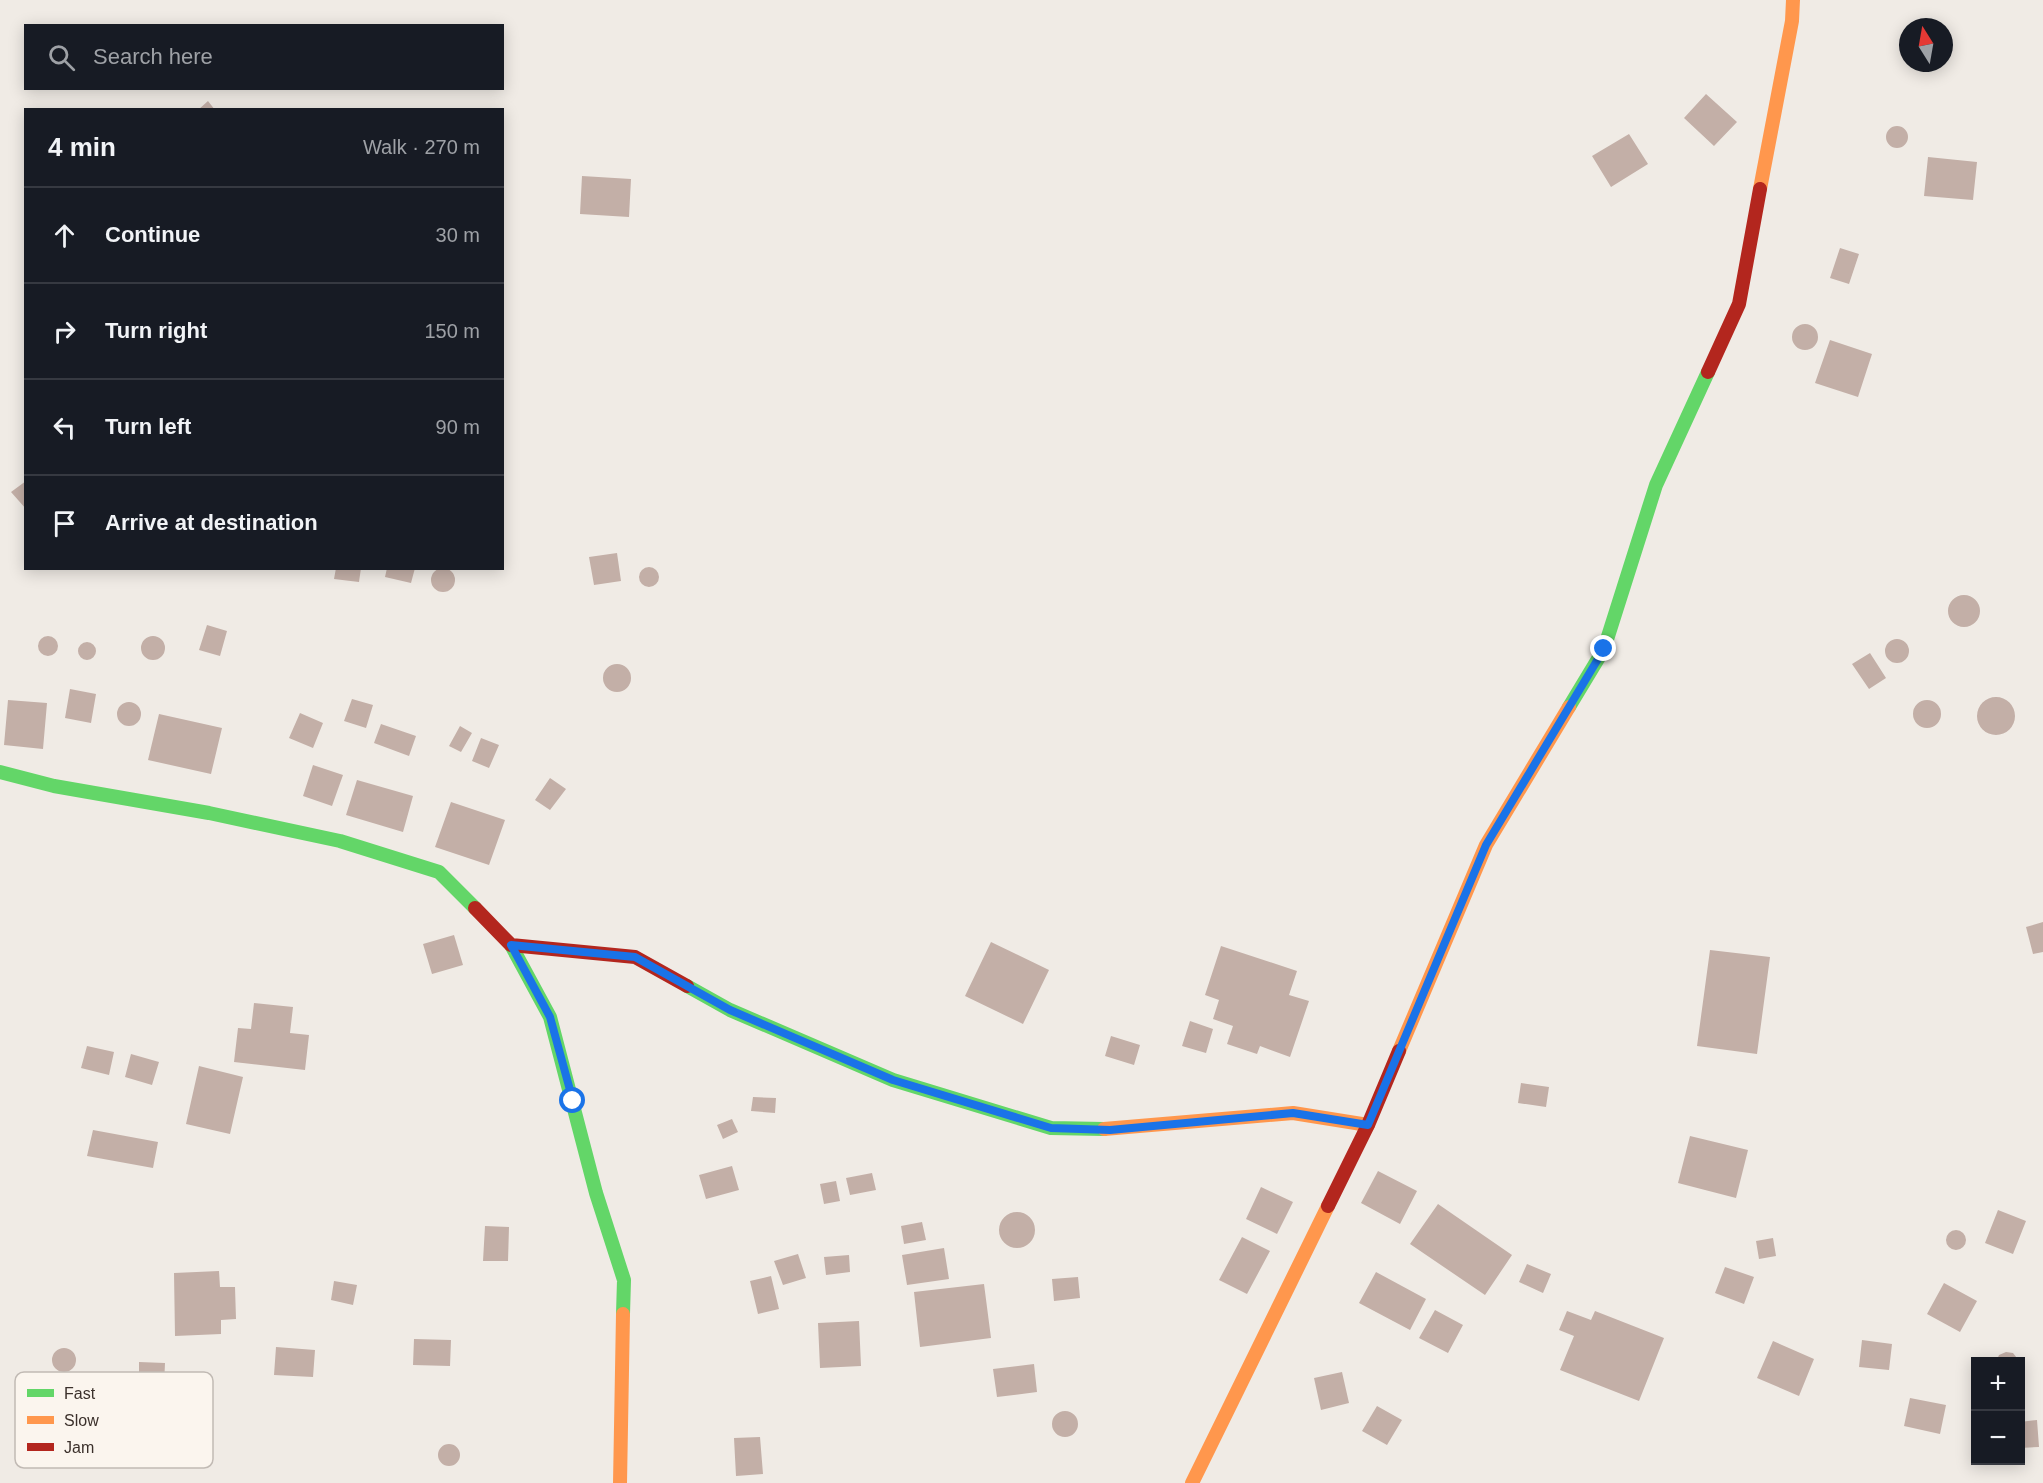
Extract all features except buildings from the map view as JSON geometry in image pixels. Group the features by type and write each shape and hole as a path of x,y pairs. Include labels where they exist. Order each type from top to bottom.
{"street":[{"path":"1191,1483 1368,1125 1486,845 1604,649 1656,484 1739,304 1792,21 1793,0"},
{"path":"0,772 54,786 209,813 340,841 439,872 511,945 550,1017 596,1193 624,1280 620,1483"},
{"path":"511,945 635,957 730,1010 882,1076 1051,1128 1110,1130 1293,1113 1368,1125"}],"traffic: fast":[{"path":"1569,707 1604,649 1656,485 1708,372"},
{"path":"0,772 54,786 209,813 340,841 439,872 475,908"},
{"path":"511,945 550,1017 596,1193 624,1280 623,1314"},
{"path":"687,986 730,1010 893,1080 1051,1128 1104,1129"}],"traffic: slow":[{"path":"1760,189 1792,21 1793,0"},
{"path":"1399,1051 1486,845 1569,707"},
{"path":"1104,1129 1293,1113 1368,1125"},
{"path":"1192,1483 1328,1206"},
{"path":"620,1483 623,1314"}],"traffic: jam":[{"path":"1708,372 1739,304 1760,189"},
{"path":"475,908 511,945 635,957 687,986"},
{"path":"1328,1206 1368,1125 1399,1051"}],"route":[{"path":"573,1101 550,1017 511,945 635,957 730,1010 893,1080 1051,1128 1110,1130 1293,1113 1368,1125 1486,845 1604,649"}]}
